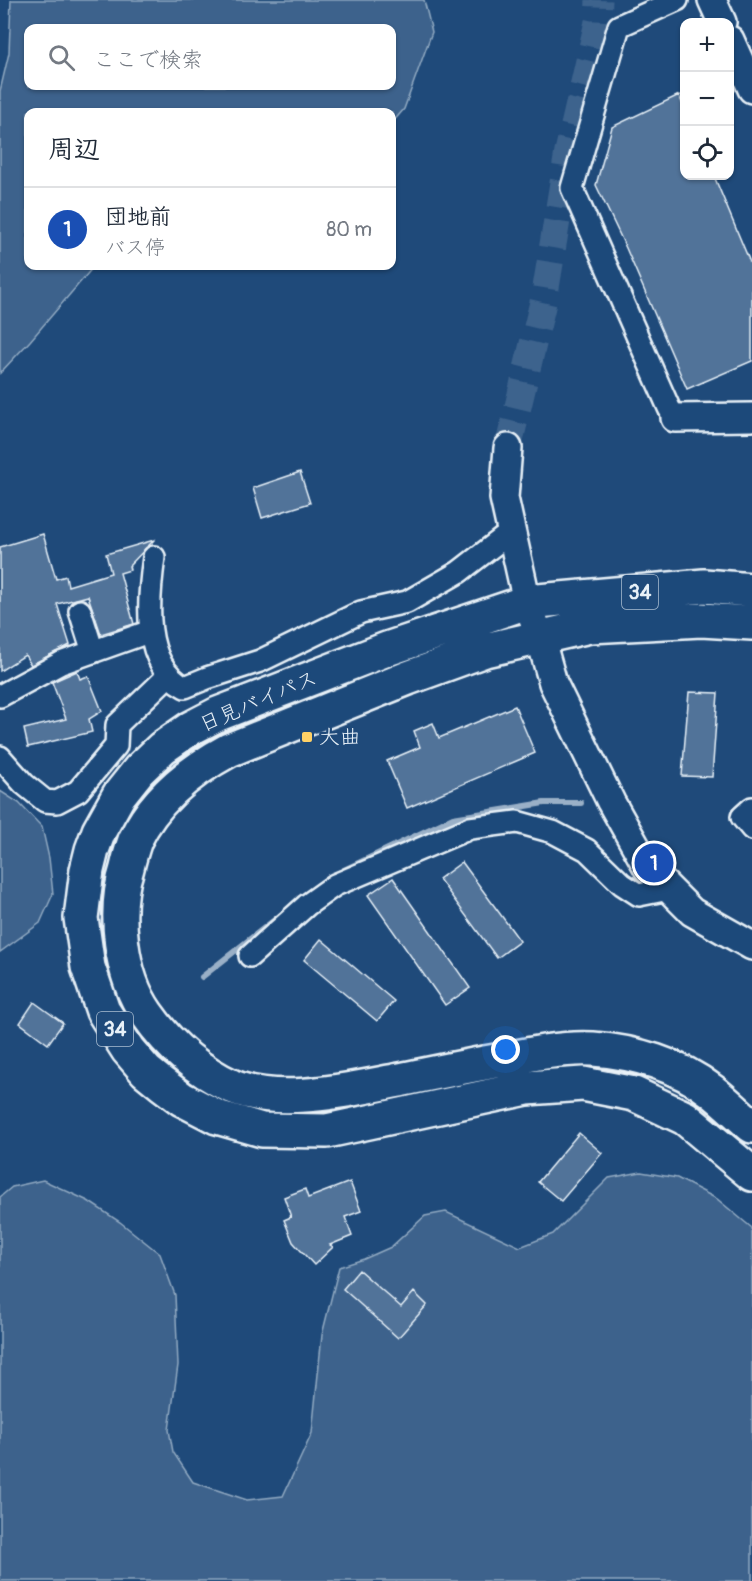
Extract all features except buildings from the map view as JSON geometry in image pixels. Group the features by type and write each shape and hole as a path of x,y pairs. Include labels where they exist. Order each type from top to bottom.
{"highway":[{"name":"日見バイパス","path":"752,590 704,586 527,602 387,649 218,714 162,747 119,795 99,831 87,870 81,918 88,967 103,1011 128,1050 146,1071 182,1099 217,1117 262,1130 327,1131 527,1088 583,1084 634,1094 685,1118 752,1174"},
{"name":"日見バイパス","path":"752,623 701,620 590,626 484,650 230,750 208,761 170,792 152,813 135,840 124,876 120,900 125,965 138,1002 162,1035 180,1053 232,1086 267,1095 329,1094 530,1054 590,1049 623,1052 683,1073 711,1090 752,1126"}],"street":[{"path":"677,0 619,26 572,188 675,418 752,417"},
{"path":"712,0 720,18"},
{"path":"734,51 752,90"},
{"path":"508,448 504,498 527,602 553,683 611,802 648,868 692,912 752,946"},
{"path":"154,557 149,590 151,631 159,660 174,681 185,687 260,661 361,612 407,602 459,572 512,531"},
{"path":"80,611 93,652"},
{"path":"0,696 61,663 151,631"},
{"path":"0,757 31,790 45,801 57,802 78,791 116,746 117,725 169,675"},
{"path":"752,808 742,817 752,829"},
{"path":"250,957 307,905 335,885 470,828 517,822 553,832 587,850 622,884 639,895 669,889"}],"shaded area":[{"path":"11,0 424,0 432,32 404,109 396,118 396,108 24,108 24,270 91,270 0,373 0,91 9,53"},
{"path":"0,791 19,803 42,827 49,858 53,894 40,923 0,952"},
{"path":"641,1172 677,1178 717,1199 752,1228 752,1581 0,1581 0,1197 12,1187 43,1180 88,1201 120,1222 160,1254 175,1295 178,1365 169,1430 173,1452 193,1482 247,1500 283,1496 312,1433 322,1335 339,1267 391,1247 425,1216 446,1212 520,1247 553,1234 609,1178"}],"waterway":[{"path":"344,870 453,818 544,803 581,803"},
{"path":"202,977 287,910"}],"tunnel":[{"path":"508,448 545,294 568,152 598,22 599,0"}],"place":[{"name":"大曲","path":"307,737"},
{"name":"団地前","path":"654,863"}]}
